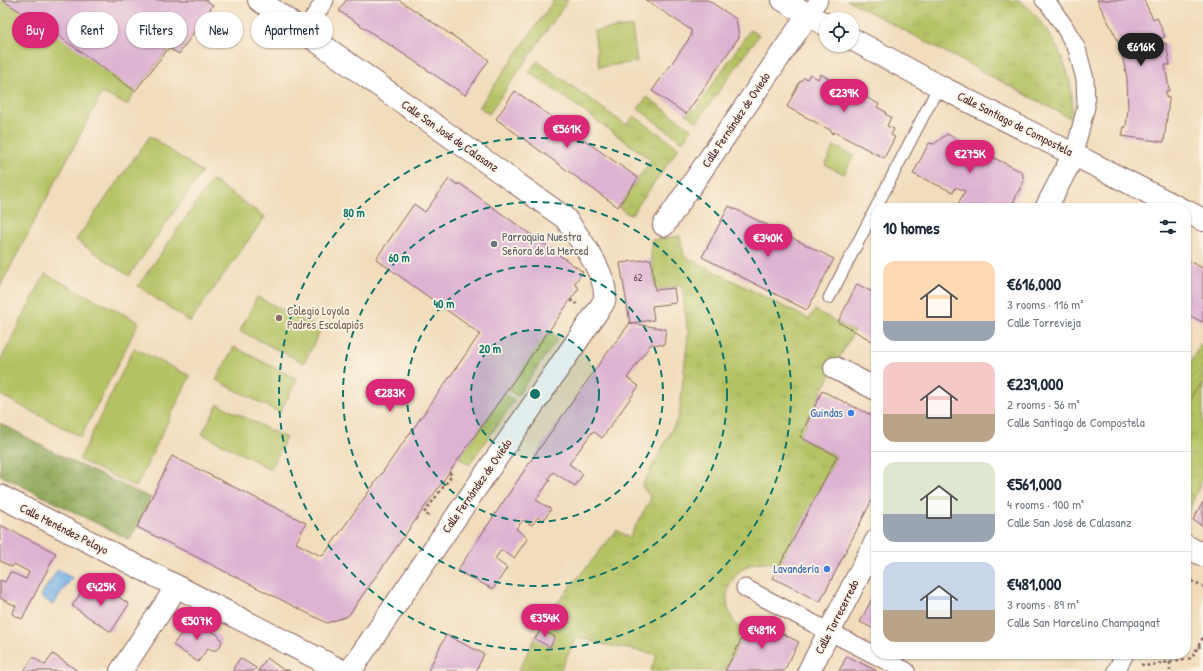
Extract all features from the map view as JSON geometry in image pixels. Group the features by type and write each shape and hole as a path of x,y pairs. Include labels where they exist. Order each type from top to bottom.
{"street":[{"name":"Calle San José de Calasanz","path":"259,0 276,12"},
{"path":"318,12 326,0"},
{"path":"782,0 818,13"},
{"path":"1044,0 1048,3 1064,26 1077,50 1085,79 1086,107 1074,154 1049,203"},
{"name":"Calle Fernández de Oviedo","path":"664,225 818,13"},
{"name":"Calle Santiago de Compostela","path":"859,43 939,86 1169,203"},
{"name":"Calle San José de Calasanz","path":"326,48 565,218 598,269 604,286 604,300"},
{"path":"1191,214 1203,220"},
{"name":"Calle Fernández de Oviedo","path":"350,671 595,316 604,300"},
{"path":"835,368 871,386"},
{"name":"Calle Menéndez Pelayo","path":"0,496 342,671"},
{"path":"1191,549 1203,555"},
{"name":"Calle Torrecerredo","path":"809,671 871,551"},
{"path":"121,671 168,600 174,585"},
{"path":"745,588 820,627"},
{"path":"840,637 871,653"},
{"path":"883,659 906,671"},
{"path":"1116,671 1122,659"}],"lane":[{"path":"878,203 939,86"},
{"path":"829,298 871,217"}],"path":[{"path":"433,511 429,516 424,513 452,475 449,472"},
{"path":"1191,580 1203,586"},
{"path":"1191,658 1203,637"},
{"path":"1198,646 1203,649"},
{"path":"1132,659 1144,666 1186,659"},
{"path":"1170,662 1170,671"}],"green space":[{"path":"0,0 206,0 213,5 208,12 195,12 195,31 187,42 187,12 126,12 126,48 183,48 179,54 169,49 135,91 127,105 102,93 0,287"},
{"path":"554,0 568,0 489,114 479,107"},
{"path":"847,0 1019,0 1029,9 1047,31 1055,43 1067,70 1072,97 1070,118"},
{"path":"632,26 637,62 599,67 594,31"},
{"path":"750,30 759,35 697,122 686,114 689,108 694,111"},
{"path":"537,61 626,125 634,116 679,148 632,214 628,214 618,207 651,160 529,72"},
{"path":"647,97 692,129 683,142 638,109"},
{"path":"150,136 202,172 129,276 76,240"},
{"path":"834,146 854,156 844,174 825,165"},
{"path":"212,180 265,217 190,322 138,286"},
{"path":"680,236 684,256 809,319 815,310 854,331 822,391 800,437 837,456 780,566 768,562 752,564 740,571 731,583 727,598 729,612 737,625 746,631 725,671 650,671 657,655 656,654 606,645 577,637 560,671 518,671 547,615 617,530 629,538 651,498 642,486 679,416 688,335 682,286 655,290 651,259 651,240"},
{"path":"45,274 139,322 81,437 0,395 0,361"},
{"path":"257,297 321,329 304,363 240,331"},
{"path":"548,331 558,338 517,396 508,389"},
{"path":"1200,344 1203,346 1203,383 1191,407 1191,362"},
{"path":"234,347 297,379 280,413 216,380"},
{"path":"134,348 190,376 136,487 79,460"},
{"path":"1203,383 1203,478 1191,506 1191,407"},
{"path":"504,394 514,401 469,465 459,458"},
{"path":"218,404 286,438 271,469 202,434"},
{"path":"0,423 77,464 151,498 130,540 0,475"}],"water":[{"path":"58,569 72,578 53,605 40,596"}],"building":[{"path":"2,0 206,0 213,5 208,12 195,12 195,31 187,42 187,12 126,12 126,48 169,48 135,91 75,48 118,48 118,12 67,12 67,42 59,36 59,12 21,12"},
{"path":"346,0 399,0 489,60 465,95 339,11"},
{"path":"646,0 708,0 736,19 739,37 686,114 652,91 691,36 691,30"},
{"path":"1097,0 1144,0 1153,19 1157,17 1165,37 1160,38 1162,45 1166,43 1170,65 1165,65 1169,89 1169,91 1166,91 1166,98 1169,97 1169,100 1164,142 1122,136 1124,127 1126,127 1128,110 1127,78 1121,50"},
{"path":"169,48 183,48 179,54"},
{"path":"810,74 818,79 820,74 879,104 877,107 891,117 887,126 894,129 891,135 895,137 884,158 834,132 833,134 831,133 832,131 787,107 800,81 801,82 804,77 807,79"},
{"path":"515,91 638,178 618,207 496,119"},
{"path":"947,134 1022,172 1024,181 1013,203 959,203 965,191 956,187 953,192 913,174 929,143 934,144"},
{"path":"449,179 458,185 459,183 583,272 574,284 579,288 348,616 327,623 137,527 172,456 306,523 296,543 321,556 324,555 480,334 376,259 414,204 425,212"},
{"path":"729,206 834,259 807,310 702,257"},
{"path":"651,259 655,290 674,288 676,303 652,306 654,320 630,323 620,263"},
{"path":"1191,262 1203,268 1203,322 1191,316"},
{"path":"857,284 871,291 871,340 838,322"},
{"path":"630,323 666,329 664,345 651,344 627,378 639,386 602,438 593,431 569,464 583,474 575,486 553,472 548,479 550,480 536,500 551,509 543,521 538,517 532,525 523,520 516,529 528,538 514,558 501,550 495,559 507,568 493,589 457,571 534,456"},
{"path":"822,391 871,415 871,502 820,602 773,578 837,456 800,437"},
{"path":"1203,502 1203,526 1193,520"},
{"path":"0,525 56,553 22,619 12,614 16,606 0,598 0,580 5,582 10,572 26,579 29,572 14,564 12,567 0,561"},
{"path":"87,584 104,596 108,590 129,604 111,632 72,606"},
{"path":"871,601 871,628 860,622"},
{"path":"752,619 799,642 784,671 725,671"},
{"path":"190,620 218,635 222,641 220,647 216,650 208,648 198,662 173,645"},
{"path":"541,629 555,637 550,647 535,639"},
{"path":"446,635 484,654 476,671 428,671"},
{"path":"53,654 78,671 24,671 33,657 45,665"},
{"path":"847,656 877,671 839,671"},
{"path":"240,658 256,668 254,671 235,671 233,669"},
{"path":"267,658 285,671 258,671"}],"place":[{"name":"Parroquia Nuestra Señora de la Merced","path":"494,244"},
{"name":"Colegio Loyola Padres Escolapios","path":"279,318"},
{"name":"Guindas","path":"851,413"},
{"name":"Lavandería","path":"827,569"}]}
